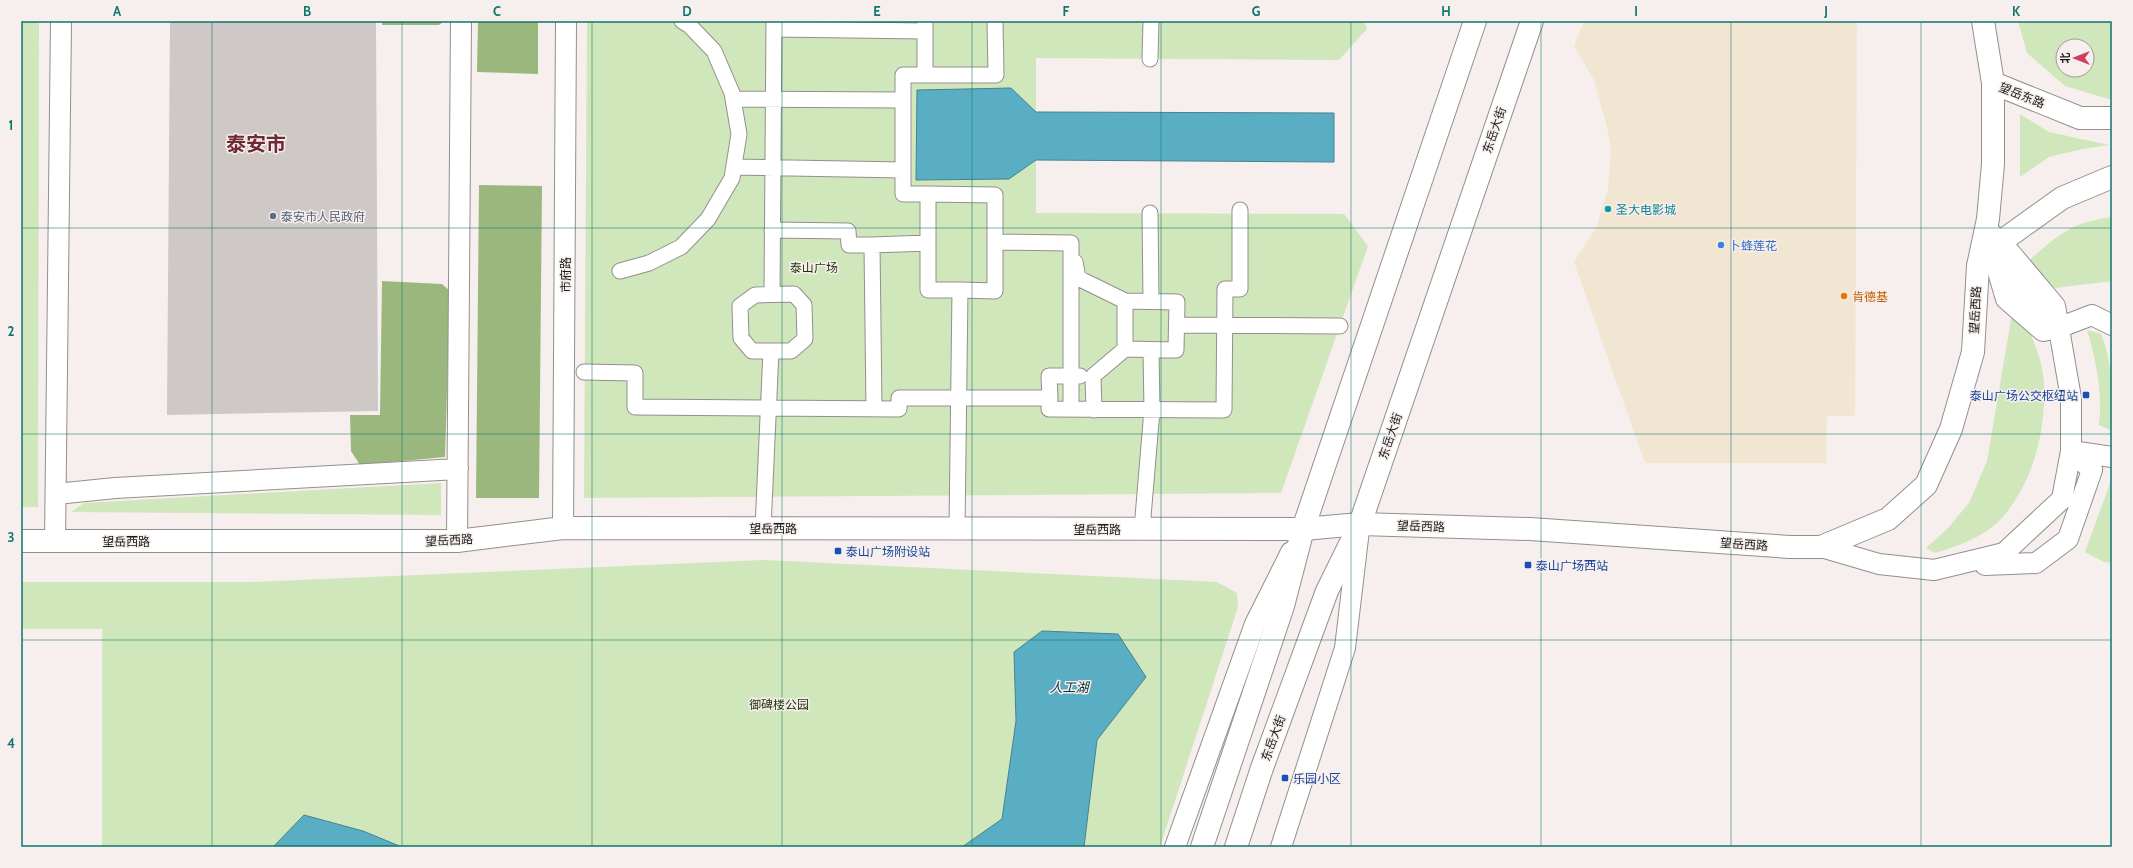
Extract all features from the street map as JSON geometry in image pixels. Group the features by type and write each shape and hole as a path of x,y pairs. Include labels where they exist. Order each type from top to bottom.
{"street":[{"path":"56,541 61,21"},
{"path":"457,541 461,21"},
{"name":"市府路","path":"563,528 566,21"},
{"path":"620,271 649,263 681,246 708,219 732,178 739,134 734,99 714,51 690,26 682,21"},
{"path":"928,194 928,290 995,291 996,195 928,194 903,194 903,75 996,75 995,21"},
{"path":"1150,59 1151,21"},
{"path":"1202,847 1283,606 1303,529 1475,21"},
{"name":"东岳大街","path":"1236,847 1262,768 1327,591 1360,524 1532,21"},
{"name":"望岳东路","path":"1983,21 1993,83 2080,118 2112,118"},
{"path":"772,294 774,25 925,26 925,75"},
{"name":"望岳西路","path":"21,541 457,541 563,528 1303,529 1360,524 1530,529 1822,547 1888,519 1926,485 1952,429 1973,352 1978,266 1988,219 1994,164 1993,83"},
{"path":"734,99 903,100"},
{"path":"734,167 903,170"},
{"path":"1978,266 1995,246 2062,198 2112,177"},
{"path":"1071,243 1078,278 1125,302 1177,302 1176,350 1125,349 1093,376 1049,376 1049,409 1224,410 1225,290 1240,290 1240,210"},
{"path":"1150,213 1151,302"},
{"path":"1822,547 1879,564 1934,570 2004,553 2062,499 2070,451 2071,398 2058,328 2026,294 2011,273 1995,246 1988,219"},
{"path":"772,230 848,231 849,245 928,243"},
{"path":"995,242 1071,243"},
{"path":"1071,243 1071,409"},
{"path":"872,245 874,409"},
{"path":"957,529 960,290"},
{"path":"772,294 794,294 804,305 805,339 791,351 752,351 741,338 740,306 754,295 772,294"},
{"path":"1125,302 1125,349"},
{"path":"2058,328 2092,315 2112,325"},
{"path":"1177,325 1340,326"},
{"path":"1142,529 1152,410 1151,350"},
{"path":"764,528 771,351"},
{"path":"584,372 635,373 635,407 899,409 899,398 1050,398"},
{"path":"1093,376 1094,410"},
{"path":"2070,451 2112,457"},
{"path":"1949,566 2036,563 2068,539 2092,470 2070,451"},
{"path":"56,494 115,488 458,469"},
{"path":"1281,847 1345,648 1360,524"},
{"path":"1175,847 1256,624 1303,529"}],"shaded area":[{"name":"卜蜂莲花","path":"1584,21 1857,21 1855,416 1827,416 1826,463 1645,463 1574,262 1596,228 1608,190 1611,150 1607,127 1594,80 1574,46"}],"green space":[{"path":"21,21 39,21 38,507 21,507"},
{"path":"382,21 444,21 439,25 382,25"},
{"path":"478,21 538,21 538,74 477,72"},
{"name":"泰山广场","path":"587,21 1364,21 1367,29 1339,60 1036,58 1036,213 1344,214 1368,246 1281,493 584,498"},
{"path":"2018,21 2112,21 2112,100 2065,86 2056,78 2095,78 2095,38 2055,38 2055,77 2027,53"},
{"path":"2020,114 2049,132 2109,145 2082,149 2049,157 2020,177"},
{"path":"479,185 542,186 539,498 476,498"},
{"path":"2112,217 2112,281 2055,288 2027,262 2065,232 2086,222"},
{"path":"382,281 442,284 450,291 445,457 360,465 351,451 350,415 380,415"},
{"path":"2012,314 2023,317 2042,367 2044,384 2043,420 2035,456 2029,474 2021,490 2011,506 1994,526 1961,544 1935,553 1926,548 1948,528 1969,503 1987,461"},
{"path":"2087,330 2101,334 2108,358 2111,382 2112,431 2099,425 2100,401 2098,377"},
{"path":"2112,478 2112,563 2104,562 2085,552"},
{"path":"441,483 441,515 71,512 84,503"},
{"name":"御碑楼公园","path":"764,560 1217,582 1237,593 1238,607 1160,847 102,847 102,629 21,629 21,582 252,582"}],"water":[{"path":"1011,88 1036,112 1334,113 1334,162 1036,160 1009,179 916,180 917,90"},
{"name":"人工湖","path":"1042,631 1118,634 1146,677 1097,740 1084,847 962,847 1002,819 1016,721 1014,652"},
{"path":"304,815 363,831 402,847 273,847"}],"building":[{"name":"泰安市人民政府","path":"170,21 376,21 378,411 167,415"}],"place":[{"name":"圣大电影城","path":"1608,209"},
{"name":"泰安市人民政府","path":"273,216"},
{"name":"卜蜂莲花","path":"1721,245"},
{"name":"肯德基","path":"1844,296"},
{"name":"泰山广场公交枢纽站","path":"2086,395"},
{"name":"泰山广场附设站","path":"838,551"},
{"name":"泰山广场西站","path":"1528,565"},
{"name":"乐园小区","path":"1285,778"}],"district":[{"name":"泰安市","path":"256,144"}]}
